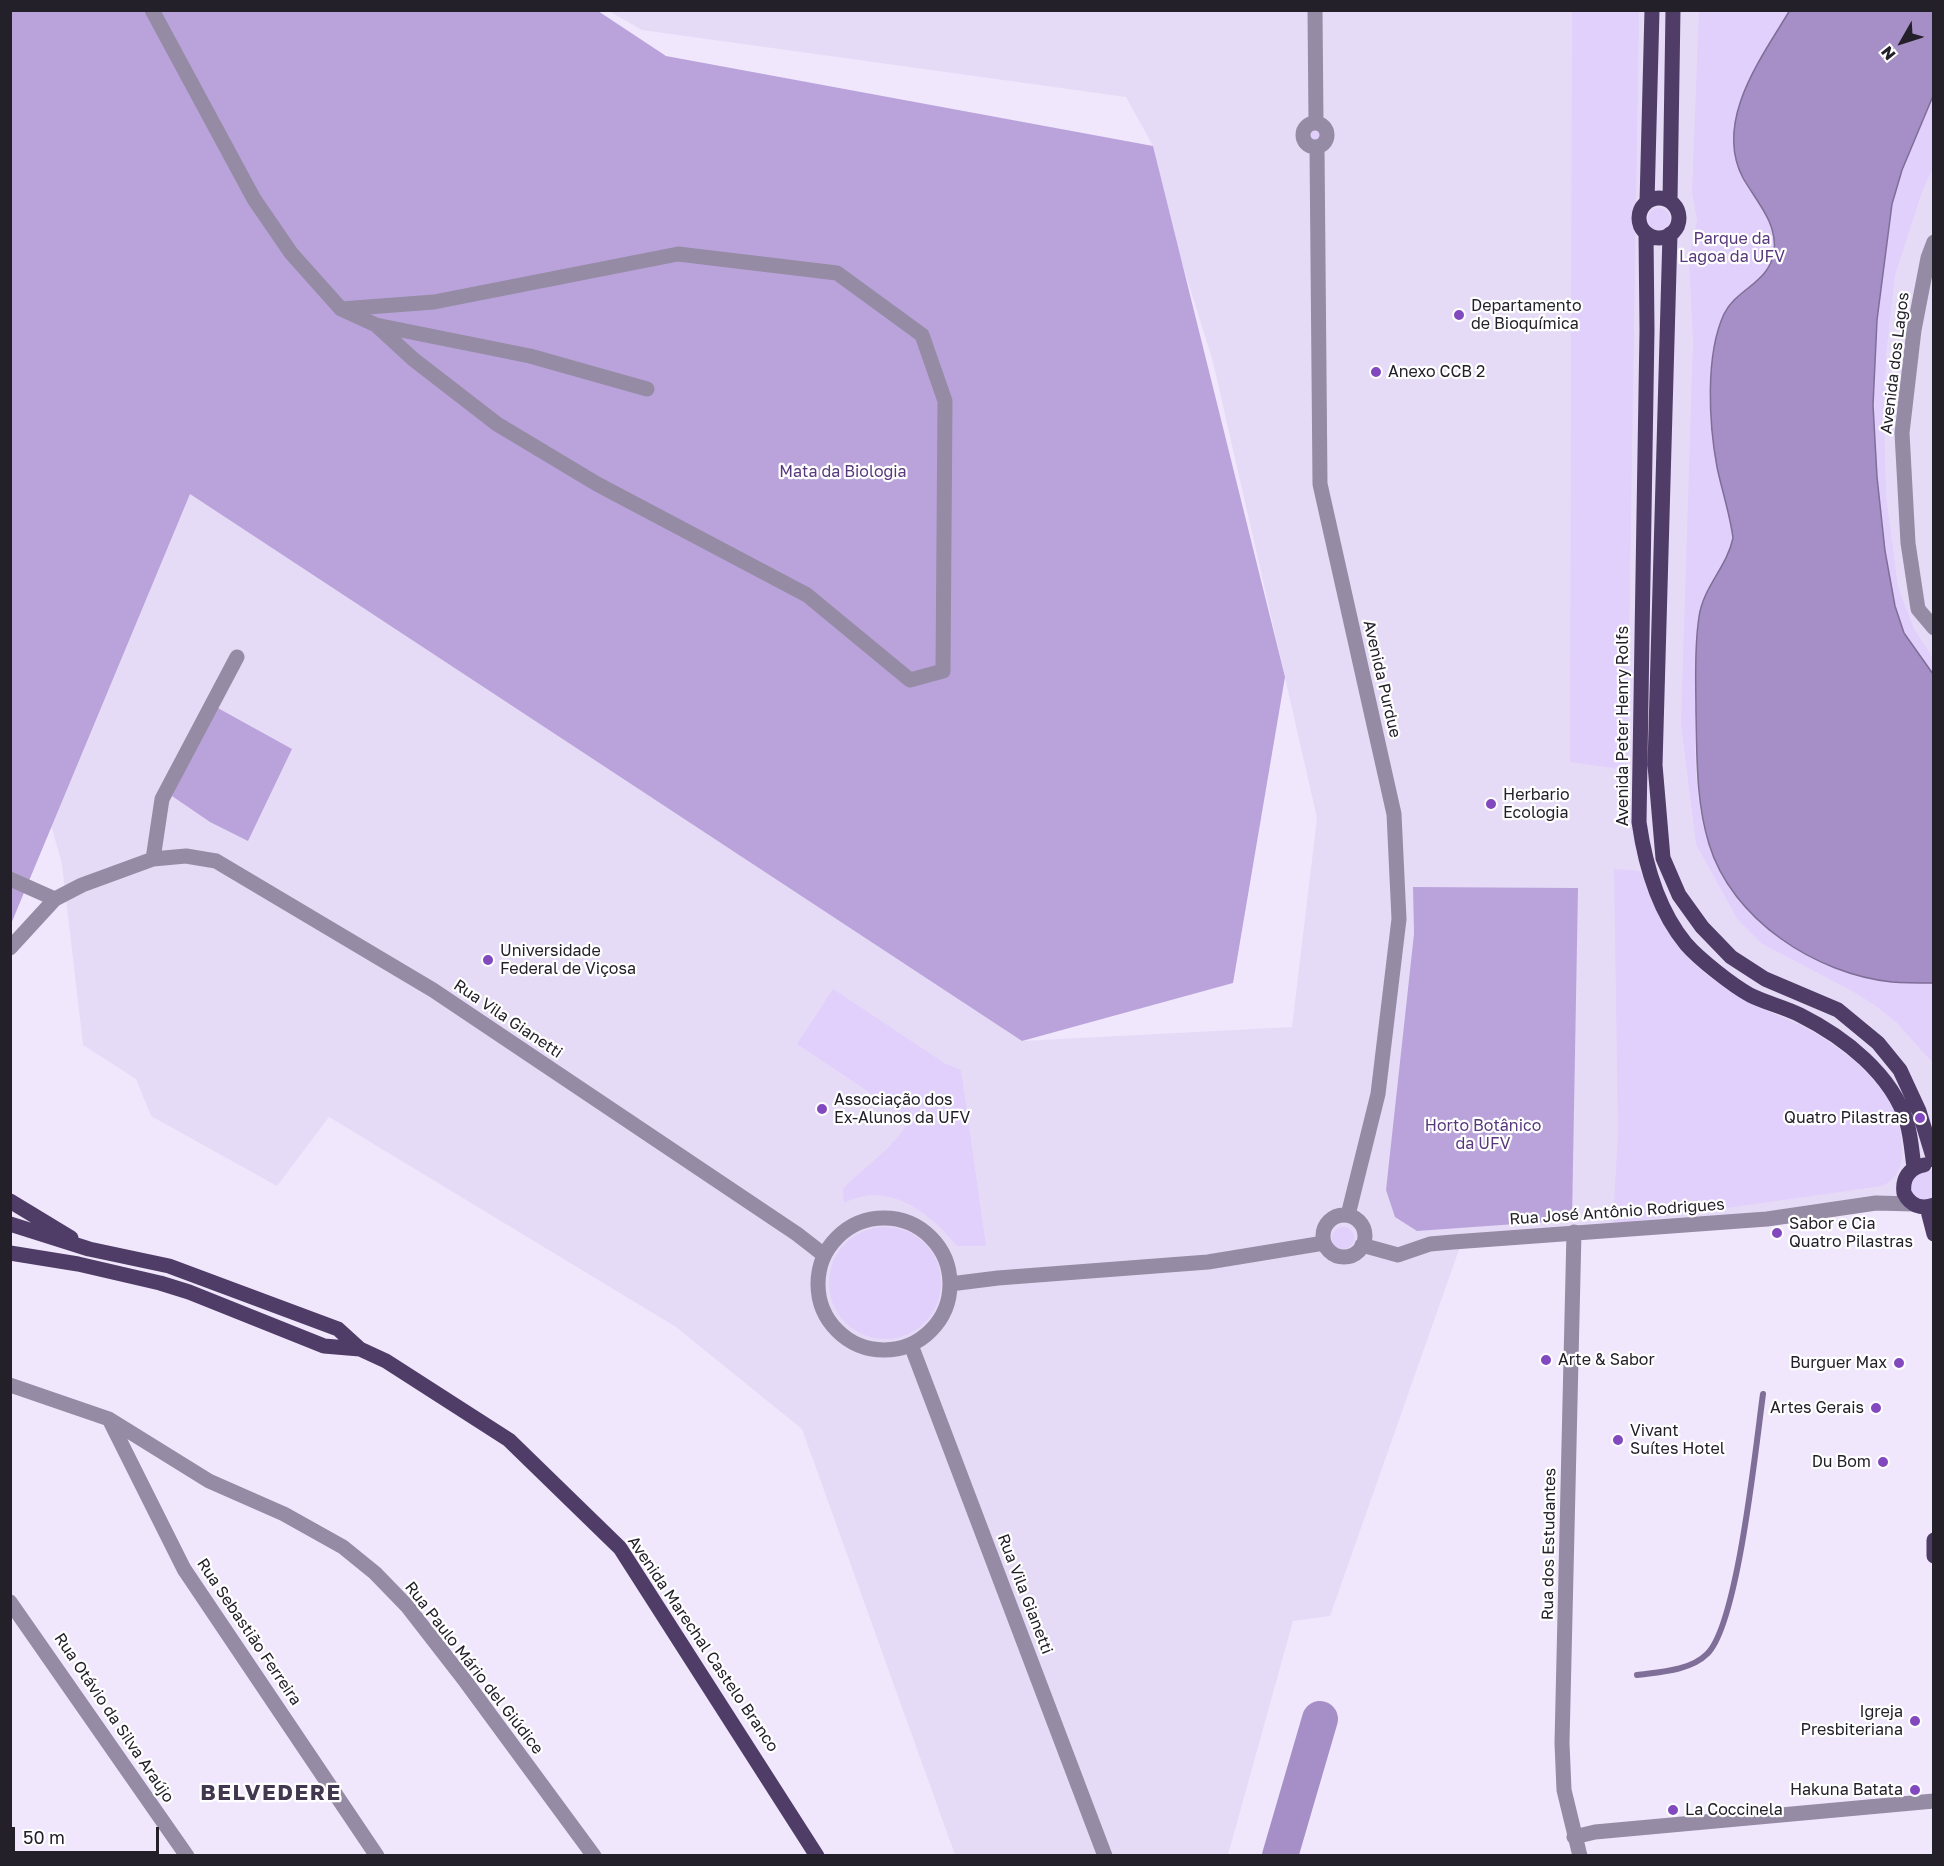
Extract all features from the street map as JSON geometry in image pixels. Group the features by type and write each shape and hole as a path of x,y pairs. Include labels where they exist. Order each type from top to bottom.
{"main road":[{"path":"1647,202 1658,198 1670,201 1675,206 1679,218 1678,224 1670,234 1658,238 1646,233 1641,227 1640,214 1647,202 1652,10"},
{"path":"1670,201 1673,10"},
{"name":"Avenida Peter Henry Rolfs","path":"1646,233 1647,330 1639,822 1645,861 1661,902 1686,944 1749,994 1801,1016 1843,1041 1869,1063 1893,1094 1907,1123 1914,1167"},
{"name":"Avenida Peter Henry Rolfs","path":"1670,234 1655,765 1663,858 1679,895 1702,927 1731,957 1765,979 1838,1010 1878,1043 1900,1070 1919,1111 1934,1160"},
{"path":"1934,1167 1925,1165 1914,1167 1906,1176 1904,1188 1906,1197 1925,1206 1934,1234"},
{"path":"10,1201 89,1249"},
{"name":"Avenida Marechal Castelo Branco","path":"10,1224 89,1249 169,1266 338,1329 360,1349 386,1361 509,1440 620,1548 817,1856"},
{"name":"Avenida Marechal Castelo Branco","path":"10,1253 78,1264 159,1283 189,1292 324,1346 360,1349"},
{"path":"1934,1540 1934,1556"}],"street":[{"path":"152,10 254,199 291,253 341,309 376,325 530,356 647,389"},
{"name":"Avenida Purdue","path":"1315,10 1316,123 1305,128 1303,136 1306,144 1317,147 1320,484 1394,814 1399,919 1378,1094 1348,1215"},
{"name":"Avenida dos Lagos","path":"1934,242 1928,258 1914,330 1902,433 1908,543 1918,609 1934,628"},
{"path":"341,309 434,302 678,254 837,273 922,335 945,401 943,671 910,680 807,595 597,484 497,424 413,359 376,325"},
{"path":"153,859 162,799 237,657"},
{"name":"Rua Vila Gianetti","path":"55,898 82,885 153,859 186,856 216,861 433,990 797,1234 824,1255"},
{"path":"10,879 55,898 10,948"},
{"name":"Rua José Antônio Rodrigues","path":"1876,1203 1904,1188"},
{"name":"Rua José Antônio Rodrigues","path":"1362,1245 1398,1255 1430,1244 1767,1220 1876,1203 1925,1206"},
{"path":"1348,1215 1363,1227 1362,1245 1353,1255 1346,1257 1333,1253 1324,1243 1326,1224 1336,1216 1348,1215"},
{"path":"873,1218 895,1218 915,1225 932,1238 944,1256 950,1284 946,1310 926,1336 911,1345 891,1351 871,1350 852,1343 836,1330 824,1314 818,1294 818,1274 824,1255 836,1238 853,1224 873,1218"},
{"name":"Rua dos Estudantes","path":"1574,1232 1562,1743 1564,1790 1580,1856"},
{"path":"950,1284 998,1278 1208,1262 1324,1243"},
{"name":"Rua Vila Gianetti","path":"911,1345 1105,1856"},
{"name":"Rua Paulo Mário del Giúdice","path":"11,1386 109,1419 208,1481 284,1514 343,1547 375,1573 407,1606 594,1856"},
{"name":"Rua Sebastião Ferreira","path":"109,1419 184,1569 377,1856"},
{"name":"Rua Otávio da Silva Araújo","path":"10,1602 187,1856"},
{"path":"1574,1837 1595,1832 1934,1801"}],"shaded area":[{"path":"1790,10 1933,11 1933,96 1902,170 1892,204 1877,320 1873,405 1877,477 1885,551 1895,606 1904,633 1933,674 1933,983 1892,982 1863,977 1835,968 1807,955 1781,938 1757,919 1720,871 1709,844 1702,812 1697,746 1697,629 1701,606 1726,558 1733,538 1717,467 1712,431 1711,369 1718,331 1724,314 1729,305 1766,271 1774,252 1773,231 1760,204 1743,178 1735,156 1734,134 1737,112 1745,90"},
{"name":"Universidade Federal de Viçosa","path":"609,11 1933,11 1933,1190 1895,1200 1461,1244 1330,1616 1293,1621 1228,1855 955,1855 802,1429 676,1327 329,1117 277,1186 151,1116 136,1079 83,1045 62,864 41,790 190,493 803,893 1022,1041 1292,1027 1317,818 1213,362 1179,253 1153,146 1126,97 642,30"}],"green space":[{"name":"Mata da Biologia","path":"11,11 598,11 666,56 1153,146 1285,677 1233,983 1022,1041 190,494 11,924"},
{"path":"1572,11 1639,11 1627,770 1570,762"},
{"name":"Parque da Lagoa da UFV","path":"1699,11 1790,11 1745,90 1737,112 1734,134 1735,156 1743,178 1765,212 1775,241 1769,267 1736,302 1724,339 1710,399 1714,452 1733,536 1729,553 1706,592 1701,625 1696,689 1695,759 1702,821 1709,844 1716,857 1753,912 1778,937 1797,950 1841,969 1888,980 1933,983 1933,1063 1897,1023 1876,1006 1761,943 1738,920 1696,844 1681,724 1693,341 1689,257 1697,221 1692,192"},
{"path":"1933,96 1933,167 1922,192 1895,275 1886,355 1884,421 1886,496 1898,587 1914,629 1933,658 1933,674 1904,633 1895,606 1885,551 1877,477 1873,405 1877,320 1892,204 1902,170"},
{"path":"1315,124 1325,131 1326,135 1319,145 1315,146 1305,139 1304,135 1311,125"},
{"path":"1659,208 1667,211 1670,219 1667,227 1659,230 1651,227 1648,219 1651,211"},
{"path":"216,707 292,749 248,841 210,822 172,796"},
{"path":"1614,869 1640,871 1655,907 1674,941 1682,952 1706,974 1747,1001 1818,1035 1853,1060 1869,1075 1893,1109 1900,1128 1901,1161 1898,1172 1891,1180 1882,1186 1613,1224 1618,1132"},
{"name":"Horto Botânico da UFV","path":"1413,887 1578,888 1572,1220 1417,1231 1395,1217 1386,1190 1414,934"},
{"path":"833,989 944,1063 961,1070 986,1246 957,1246 921,1212 892,1198 877,1195 861,1197 844,1203 843,1189 890,1146 905,1127 908,1118 797,1044"},
{"path":"1928,1169 1933,1171 1933,1202 1913,1201 1908,1179"},
{"path":"885,1227 907,1231 925,1243 937,1261 941,1283 937,1305 925,1323 907,1335 885,1339 863,1335 845,1323 833,1305 829,1283 833,1261 845,1243 863,1231"},
{"path":"1343,1227 1351,1230 1354,1238 1351,1246 1343,1249 1335,1246 1332,1238 1335,1230"}],"waterway":[{"path":"1637,1675 1674,1670 1692,1664 1707,1654 1718,1637 1728,1608 1744,1532 1763,1394"},
{"path":"1280,1856 1320,1719"}],"place":[{"name":"Departamento de Bioquímica","path":"1459,315"},
{"name":"Anexo CCB 2","path":"1376,372"},
{"name":"Herbario Ecologia","path":"1491,804"},
{"name":"Universidade Federal de Viçosa","path":"488,960"},
{"name":"Associação dos Ex-Alunos da UFV","path":"822,1109"},
{"name":"Quatro Pilastras","path":"1920,1118"},
{"name":"Sabor e Cia Quatro Pilastras","path":"1777,1233"},
{"name":"Arte & Sabor","path":"1546,1360"},
{"name":"Burguer Max","path":"1899,1363"},
{"name":"Artes Gerais","path":"1876,1408"},
{"name":"Vivant Suítes Hotel","path":"1618,1440"},
{"name":"Du Bom","path":"1883,1462"},
{"name":"Igreja Presbiteriana","path":"1915,1721"},
{"name":"Hakuna Batata","path":"1915,1790"},
{"name":"La Coccinela","path":"1673,1810"}],"district":[{"name":"BELVEDERE","path":"271,1793"}]}
